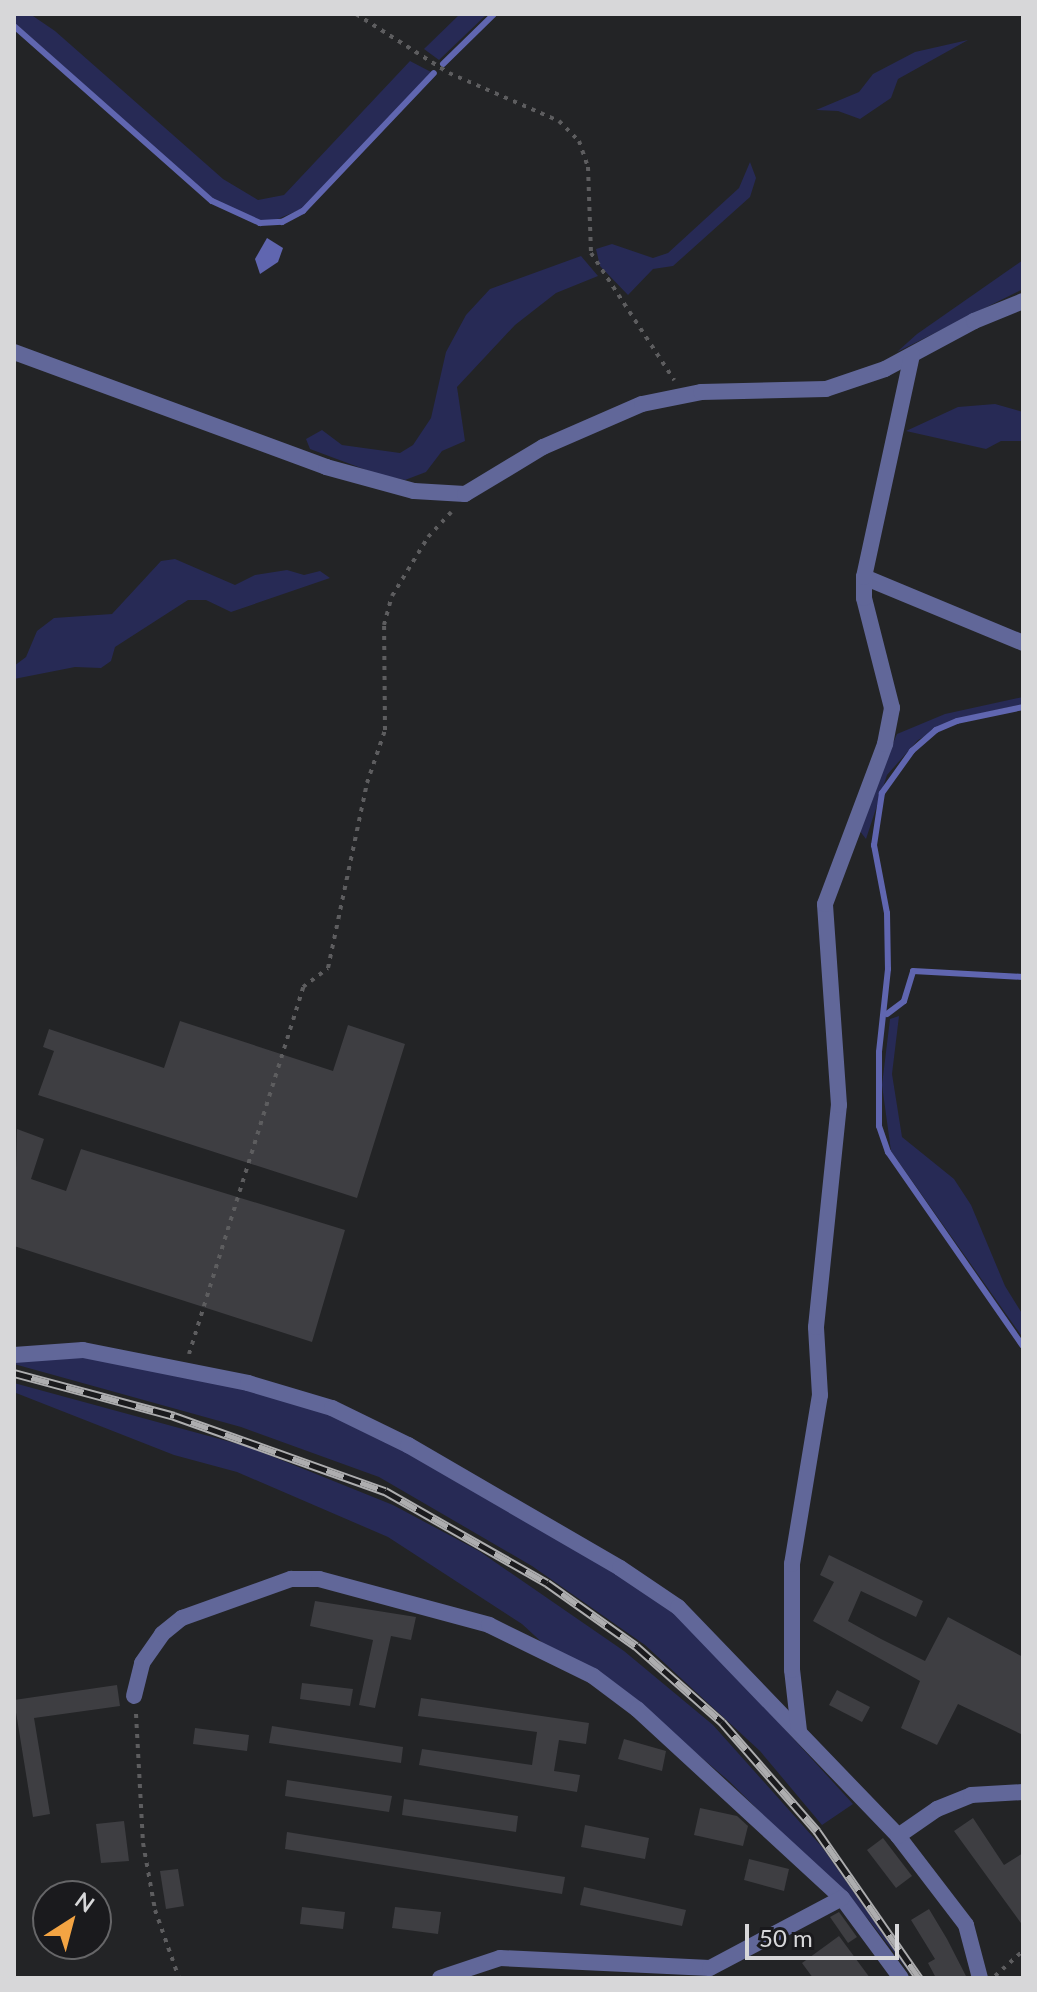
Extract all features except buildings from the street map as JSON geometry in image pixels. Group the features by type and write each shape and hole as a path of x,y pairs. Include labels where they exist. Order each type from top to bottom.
{"street":[{"path":"14,352 363,479 427,493 465,494 591,423 685,394 826,389 912,355 1023,301"},
{"path":"799,1731 792,1670 792,1564 820,1395 816,1327 839,1105 825,904 885,744 892,708 864,598 864,577 912,355"},
{"path":"864,577 1023,643"},
{"path":"14,1355 83,1350 184,1371 332,1408 408,1445 620,1568 678,1607 898,1836 966,1925 980,1978"},
{"path":"134,1696 142,1663 162,1634 212,1603 291,1579 319,1579 397,1597 489,1625 593,1676 721,1781 780,1845 842,1898 901,1978"},
{"path":"898,1836 937,1809 971,1795 1023,1792"},
{"path":"440,1978 500,1958 710,1968 842,1898"}],"path":[{"path":"356,14 449,73 559,121 579,141 588,167 594,261 612,278 685,394"},
{"path":"184,1371 303,987 328,968 367,783 385,730 384,625 392,596 428,537 465,494"},
{"path":"134,1696 143,1843 155,1910 179,1978"},
{"path":"980,1978 993,1978 1023,1951"}],"shaded area":[{"path":"14,14 30,14 55,31 223,179 258,200 284,195 410,61 431,72 302,209 275,220 260,220 212,199 14,22"},
{"path":"460,14 487,14 439,60 424,49"},
{"path":"968,40 898,79 891,98 860,119 838,111 816,110 859,92 873,74 915,52"},
{"path":"750,162 756,178 750,197 673,266 653,269 628,295 600,266 596,249 612,244 653,258 668,253 739,188"},
{"path":"267,238 283,248 278,262 260,274 255,259"},
{"path":"581,256 598,276 556,293 515,325 457,387 465,441 442,451 426,472 405,480 377,474 310,449 306,439 322,430 342,445 400,453 413,445 431,418 446,352 466,315 490,289"},
{"path":"1023,260 1023,289 897,352 917,334"},
{"path":"995,404 1023,412 1023,441 1001,441 986,449 906,431 958,407"},
{"path":"175,559 235,585 255,575 287,570 304,575 320,571 330,578 231,612 206,600 188,600 115,647 111,661 101,668 75,667 14,679 14,666 26,657 37,631 54,618 112,614 161,561"},
{"path":"1023,697 1023,704 956,719 918,740 887,775 866,839 856,826 897,734 945,714"},
{"path":"899,1016 892,1074 902,1137 954,1179 971,1205 1005,1286 1023,1315 1023,1338 891,1151 882,1085 890,1019"},
{"path":"82,1354 248,1387 332,1413 408,1450 676,1610 853,1804 822,1825 760,1751 645,1645 532,1566 379,1477 241,1427 14,1364 14,1360"},
{"path":"14,1383 249,1447 393,1505 479,1551 624,1651 713,1725 822,1847 914,1978 868,1919 729,1781 641,1706 547,1647 522,1624 388,1537 237,1472 174,1455 16,1393"}],"waterway":[{"path":"443,64 494,14"},
{"path":"14,26 212,201 260,223 282,222 303,211 434,73"},
{"path":"1023,707 957,721 936,730 912,751 882,793 874,845 887,913 888,969 879,1052 879,1126 888,1152 1023,1346"},
{"path":"887,1014 904,1001 913,971 1023,977"}],"railway":[{"path":"14,1373 174,1416 385,1491 547,1583 636,1646 722,1722 817,1831 919,1978"}]}
